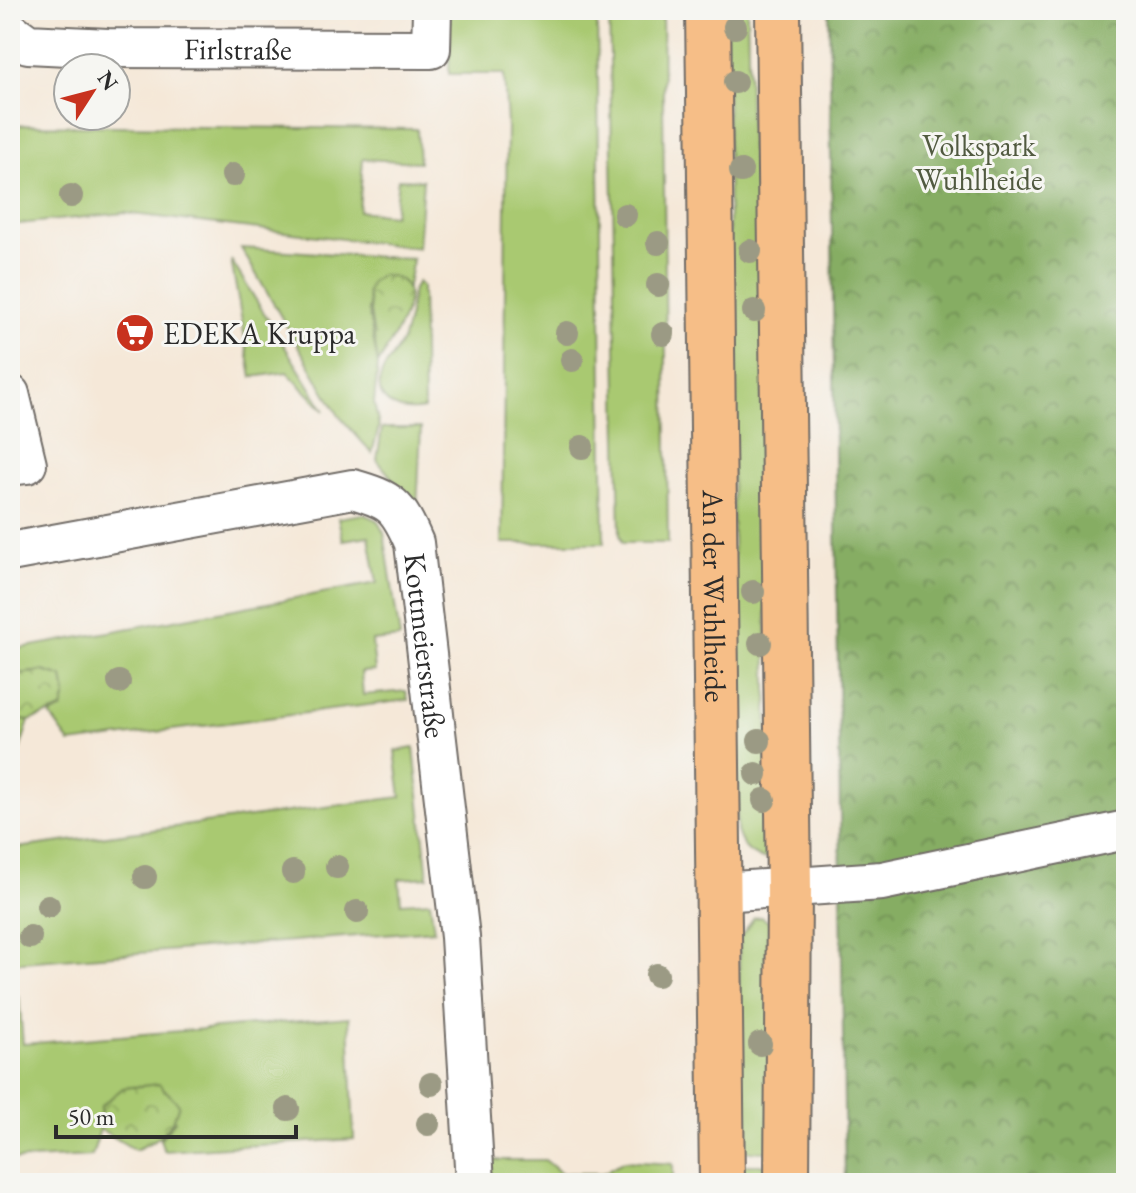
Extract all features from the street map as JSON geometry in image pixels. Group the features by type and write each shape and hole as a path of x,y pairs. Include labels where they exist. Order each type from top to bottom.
{"main road":[{"name":"An der Wuhlheide","path":"708,10 722,1183"},
{"path":"778,10 789,890 787,1183"}],"lane":[{"name":"Firlstraße","path":"10,31 28,44 108,48 431,49 432,10"},
{"path":"10,394 27,464 10,466"},
{"name":"Kottmeierstraße","path":"10,552 353,489 387,498 403,518 414,543 460,937 475,1183"},
{"path":"720,892 789,890 882,881 1126,830"}],"green space":[{"path":"450,10 597,10 604,543 502,543 507,124 504,74 449,74"},
{"path":"609,10 662,10 668,543 623,543 620,535"},
{"path":"726,10 747,10 750,136 762,251 769,856 763,859 746,849 737,831"},
{"name":"Volkspark Wuhlheide","path":"829,10 1126,10 1126,1183 845,1183"},
{"path":"10,125 52,125 52,132 132,132 132,126 417,129 419,162 363,159 359,211 394,215 398,179 423,180 418,248 124,213 10,225"},
{"path":"241,248 413,259 407,290 401,282 368,309 378,364 374,403 379,427 372,453 339,416"},
{"path":"231,260 325,411 287,372 252,377"},
{"path":"381,275 398,278 406,287 408,298 399,327 378,364 367,292 371,282"},
{"path":"418,282 422,287 424,409 407,410 385,400 380,386 383,371 403,338 413,289"},
{"path":"382,428 421,428 417,509 377,460"},
{"path":"363,514 377,520 384,533 400,638 372,641 375,671 361,672 363,695 406,691 408,700 70,743 50,715 62,709 43,671 10,675 10,650 377,583 369,536 343,540 338,518"},
{"path":"43,671 63,677 66,695 62,709 29,721 10,718 10,675"},
{"path":"10,718 29,721 20,749 10,750"},
{"path":"414,748 428,877 399,879 401,903 430,901 434,930 10,963 10,849 401,797 395,751"},
{"path":"762,917 772,925 775,1152 740,1151 739,939 754,918"},
{"path":"19,996 23,1044 349,1017 354,1139 164,1151 160,1139 175,1121 101,1106 100,1129 92,1156 10,1160 10,997"},
{"path":"159,1084 179,1104 173,1121 158,1138 135,1150 100,1129 101,1106 123,1088"},
{"path":"491,1160 545,1160 561,1173 603,1173 624,1161 673,1164 673,1183 492,1183"},
{"path":"739,1165 775,1165 775,1183 739,1183"}],"place":[{"name":"EDEKA Kruppa","path":"135,333"}]}
